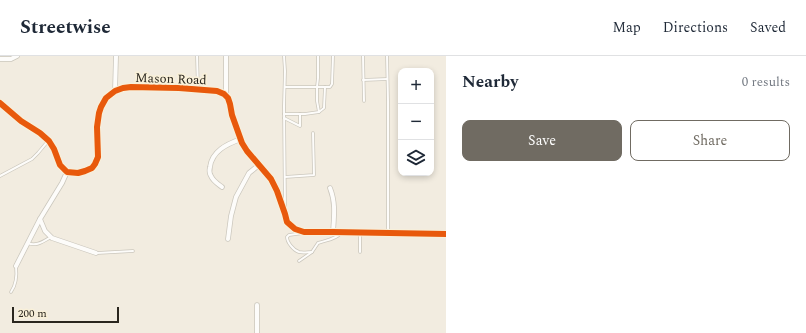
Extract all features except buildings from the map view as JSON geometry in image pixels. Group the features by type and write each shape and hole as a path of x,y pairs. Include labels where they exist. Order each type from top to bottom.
{"street":[{"path":"0,59 11,59 17,56"},
{"path":"0,103 21,121 40,133 49,141 54,149 60,165 67,172 78,173 85,171 92,168 98,157 97,127 99,113 106,98 115,91 116,56"},
{"path":"226,56 226,96 241,139 247,151 271,179 277,191 287,222 295,229 304,232 446,234"},
{"name":"Mason Road","path":"115,91 131,87 198,89 217,90 226,96"},
{"path":"222,187 212,178 210,174 209,170 211,162 214,155 219,150 227,144 241,139"},
{"path":"228,239 231,216 236,197 249,173 259,165"},
{"path":"16,266 40,219 67,172"},
{"path":"330,188 334,197 333,232"},
{"path":"40,219 45,231 51,237 96,253"},
{"path":"257,305 257,333"}],"lane":[{"path":"197,56 198,89"},
{"path":"284,56 285,214"},
{"path":"318,56 318,90 316,94 319,112"},
{"path":"285,87 330,86 332,84 333,56"},
{"path":"363,56 364,101"},
{"path":"387,56 388,233"},
{"path":"363,80 387,79"},
{"path":"284,114 319,112 324,108 325,87"},
{"path":"284,118 300,126 300,114"},
{"path":"285,177 314,176 313,133"},
{"path":"0,176 32,159 49,141"},
{"path":"304,232 289,235 287,240 297,251 312,252"},
{"path":"360,232 360,252"},
{"path":"300,261 312,252 318,243 333,239 340,233"},
{"path":"28,243 31,245 36,245 51,237"},
{"path":"96,253 133,251"},
{"path":"11,292 14,288 16,266"}],"cycle path":[{"path":"0,103 21,121 40,133 49,141 54,149 60,165 67,172 78,173 92,168 95,164 98,157 97,127 99,113 106,98 115,91 131,87 179,88 217,91 224,94 228,98 232,115 242,143 271,179 277,191 287,222 295,229 304,232 446,234"}]}
